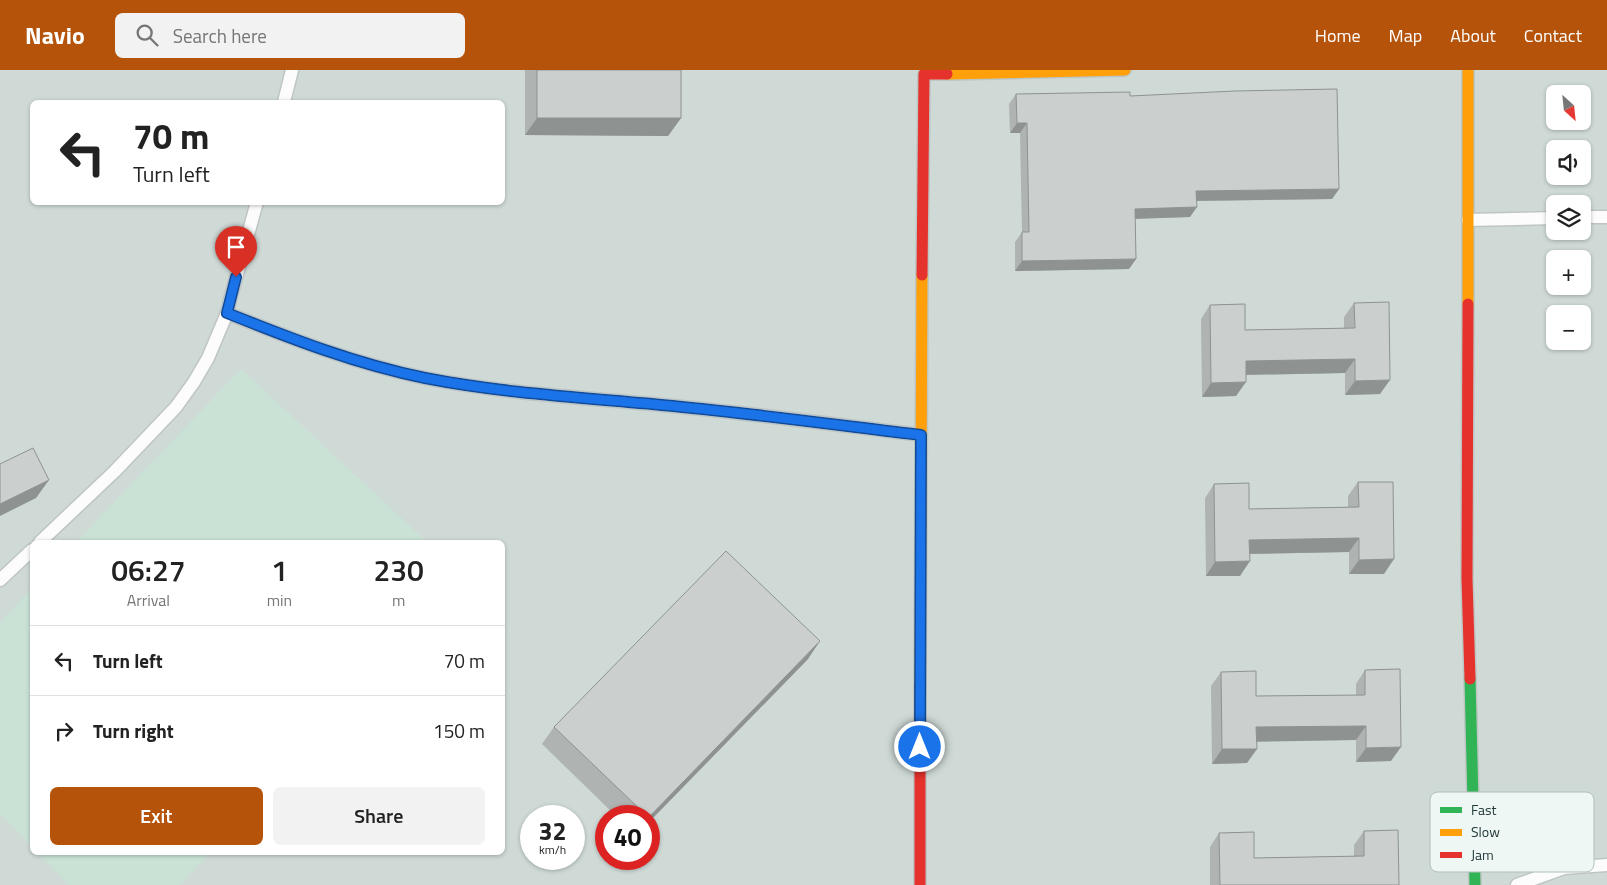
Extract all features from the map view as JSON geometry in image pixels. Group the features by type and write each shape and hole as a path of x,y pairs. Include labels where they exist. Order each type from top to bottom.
{"street":[{"path":"920,885 924,74 1125,70"},
{"path":"1468,70 1467,570 1473,792"},
{"path":"1475,872 1475,885"}],"lane":[{"path":"284,100 292,70"},
{"path":"42,540 115,471 176,408 194,382 208,358 227,313 256,205"},
{"path":"1591,217 1607,217"},
{"path":"1468,220 1546,218"},
{"path":"227,313 289,338 358,362 424,378 521,393 674,406 921,435"},
{"path":"0,580 30,552"},
{"path":"1594,866 1607,865"},
{"path":"1517,885 1553,872"}],"shaded area":[{"path":"0,70 1607,70 1607,885 0,885"}],"green space":[{"path":"241,369 425,540 78,540"},
{"path":"30,590 30,845 0,814 0,623"},
{"path":"40,855 208,855 180,885 69,885"}],"building":[{"path":"537,70 681,70 681,118 537,118"},
{"path":"1337,89 1339,189 1196,191 1197,207 1135,209 1136,259 1022,261 1022,232 1029,232 1027,123 1017,123 1016,94 1130,92 1130,96"},
{"path":"1389,302 1390,380 1355,381 1355,359 1246,361 1246,382 1211,383 1210,305 1245,304 1245,330 1355,328 1354,303"},
{"path":"33,448 49,480 0,504 0,464"},
{"path":"1358,482 1393,482 1394,559 1359,560 1359,538 1249,540 1250,561 1215,562 1214,484 1249,483 1249,509 1359,507"},
{"path":"726,551 820,641 660,806 636,805 554,727"},
{"path":"1400,669 1401,747 1366,748 1366,726 1256,727 1257,749 1222,749 1221,672 1256,671 1256,696 1365,695 1365,670"},
{"path":"1398,830 1399,885 1220,885 1219,833 1254,832 1254,858 1364,856 1364,831"}],"traffic: fast":[{"path":"1470,679 1473,792"},
{"path":"1475,872 1475,885"}],"traffic: slow":[{"path":"947,74 1125,70"},
{"path":"1468,70 1468,304"},
{"path":"920,685 922,275"}],"traffic: jam":[{"path":"922,275 924,74 947,74"},
{"path":"1468,304 1467,579 1470,679"},
{"path":"920,685 920,885"}],"route":[{"path":"236,277 227,313 289,338 358,362 424,378 521,393 674,406 921,435 920,747"}]}
